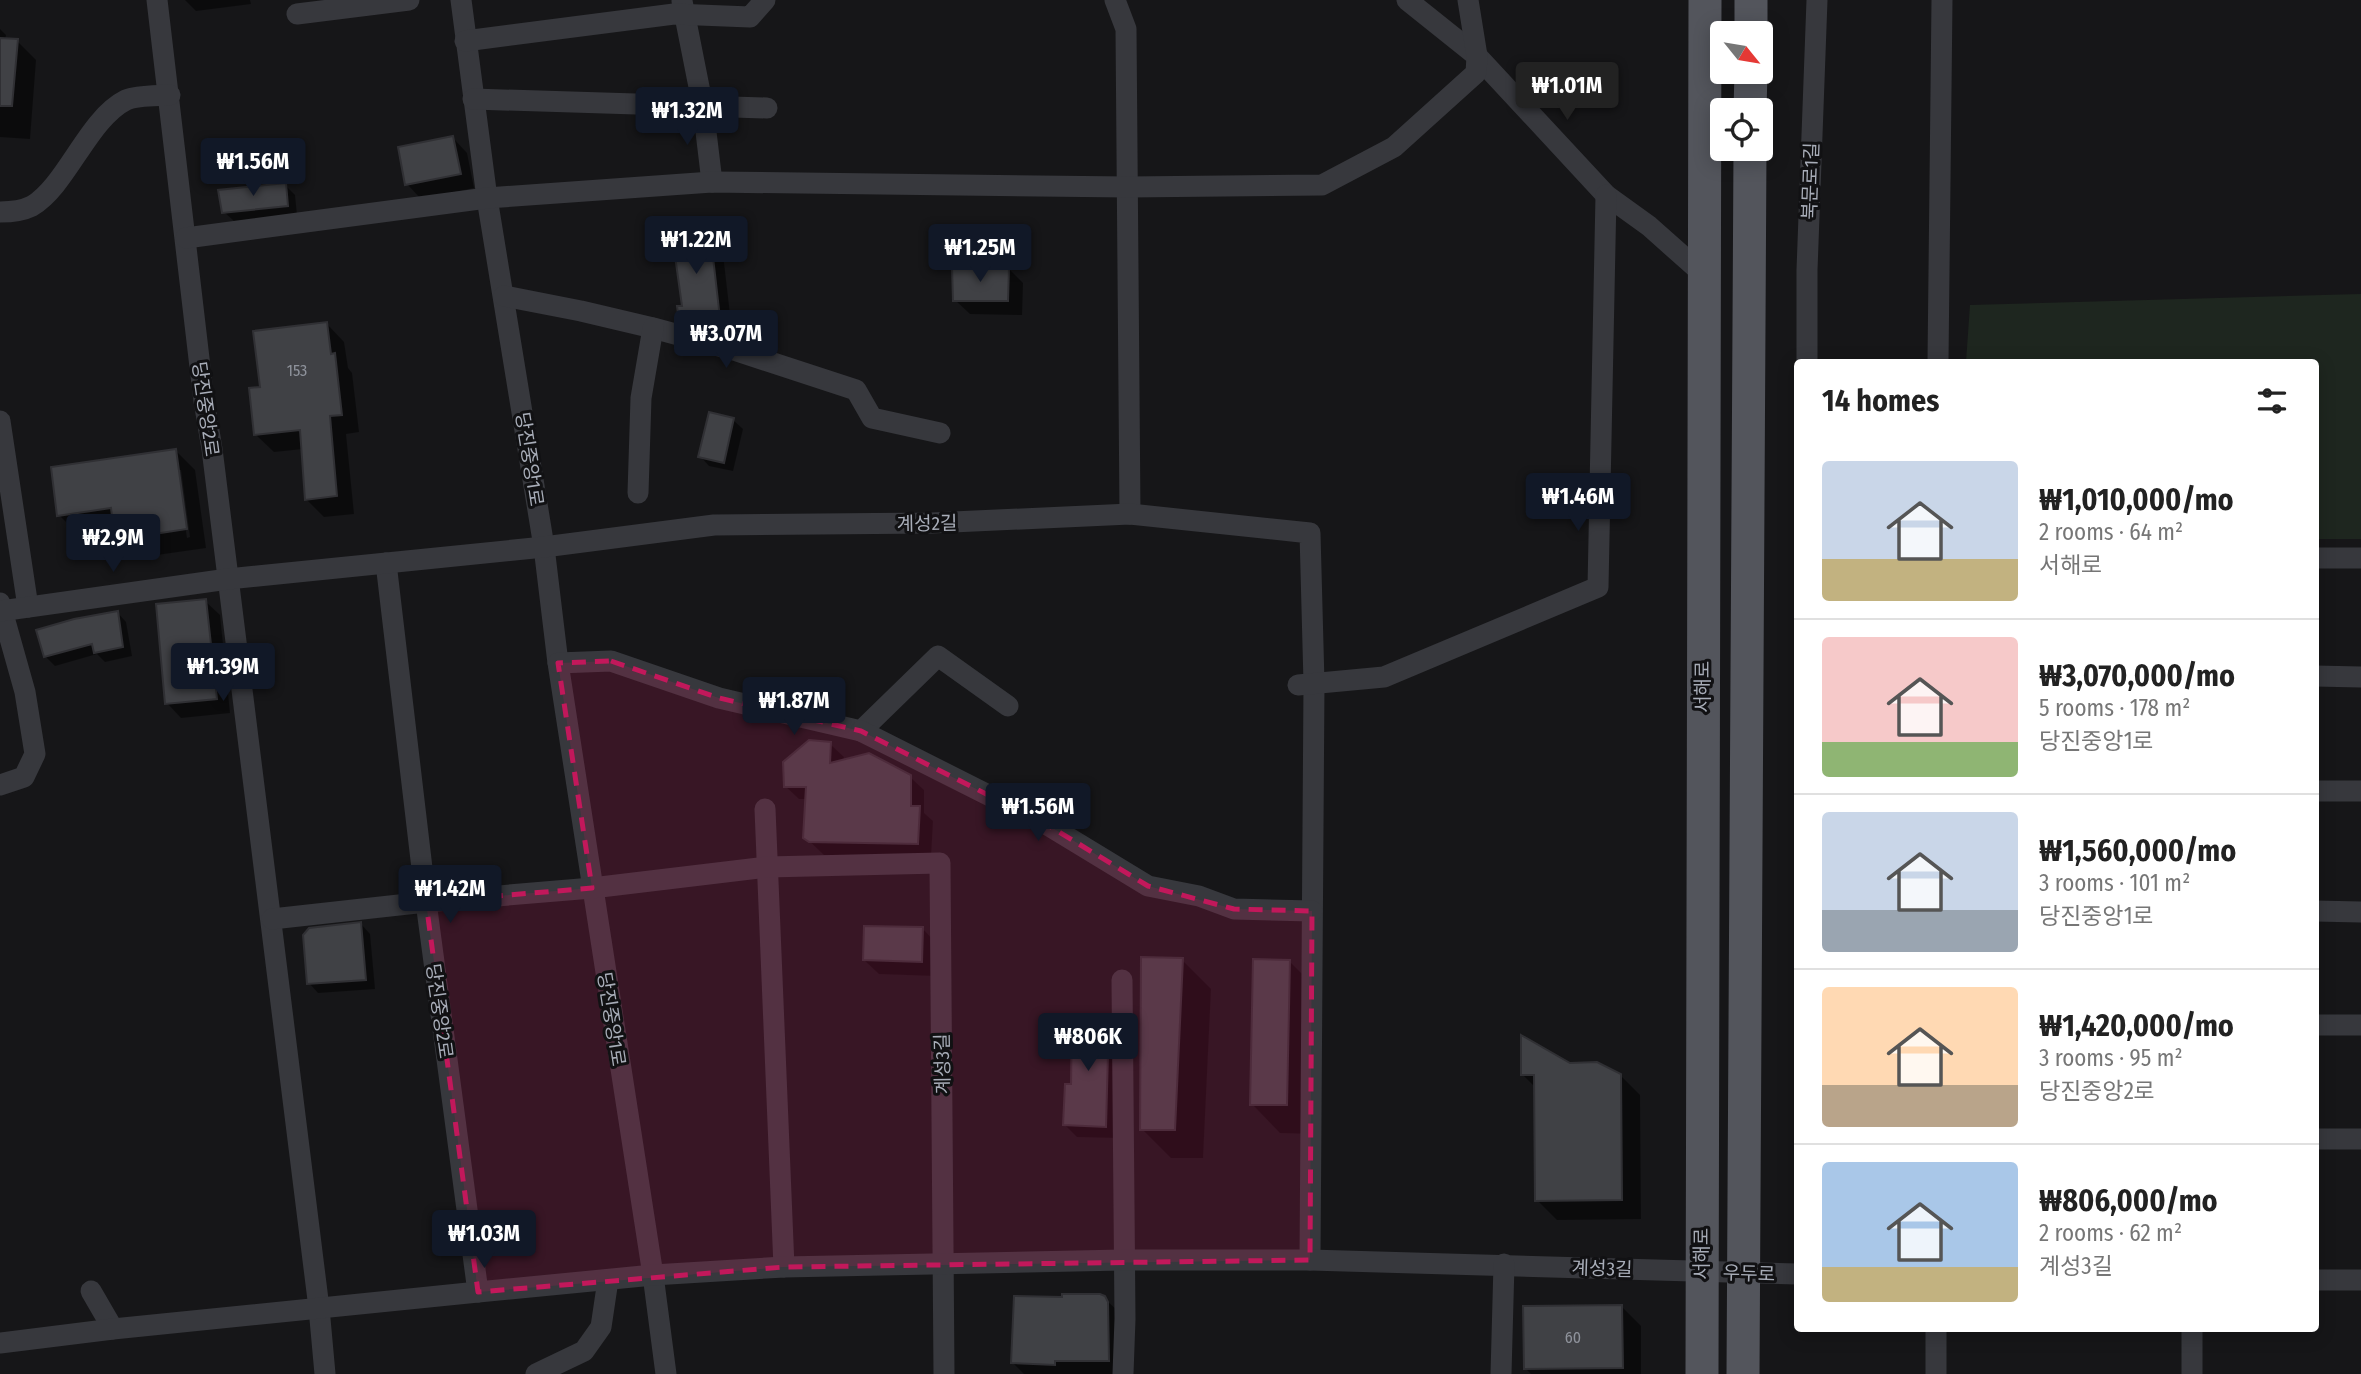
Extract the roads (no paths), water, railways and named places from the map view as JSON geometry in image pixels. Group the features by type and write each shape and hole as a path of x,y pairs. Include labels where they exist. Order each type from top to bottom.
{"main road":[{"name":"서해로","path":"1702,1374 1700,1271 1705,0"},
{"path":"1751,0 1751,21"},
{"path":"1743,1374 1750,161"}],"street":[{"name":"당진중앙2로","path":"157,0 272,919 325,1374"},
{"path":"296,13 409,0"},
{"name":"당진중앙1로","path":"461,0 487,198 544,547 558,663 666,1374"},
{"path":"465,41 682,7 750,17 765,0"},
{"path":"1115,0 1126,30 1130,513"},
{"path":"1407,0 1477,56 1606,195 1649,226 1703,274"},
{"path":"186,238 487,198 712,182 1128,187 1322,185 1394,147 1476,73 1477,56 1468,0"},
{"name":"북문로1길","path":"1807,359 1807,270 1817,0"},
{"path":"1938,359 1942,0"},
{"path":"682,7 703,107 712,182"},
{"path":"0,212 18,211 32,205 48,192 111,110 129,99 170,94"},
{"path":"473,99 767,108"},
{"path":"1310,1260 1312,911 1306,684 1384,677 1598,587 1606,195"},
{"path":"504,296 581,311 734,350 856,390 872,418 940,433"},
{"path":"638,493 641,398 653,328"},
{"path":"0,421 28,607"},
{"name":"계성2길","path":"544,547 714,525 931,523 1130,513 1310,533 1306,684"},
{"path":"0,785 24,778 35,754 25,692 1,608 28,607 228,579 544,547"},
{"path":"2319,558 2361,558"},
{"name":"당진중앙2로","path":"386,563 426,902 478,1292"},
{"path":"861,731 938,656 1008,706"},
{"path":"558,663 611,661 719,698 861,731 1046,824 1148,886 1199,896 1234,909 1312,911"},
{"path":"2319,676 2361,677"},
{"path":"2319,791 2361,791"},
{"path":"765,809 784,1267"},
{"name":"계성3길","path":"767,867 940,863 944,1374"},
{"path":"272,919 592,888 767,867"},
{"path":"2319,911 2361,912"},
{"path":"1122,980 1123,1374"},
{"path":"2319,1025 2361,1025"},
{"path":"2319,1139 2361,1139"},
{"name":"계성3길","path":"653,1275 784,1267 1310,1260 1700,1271"},
{"path":"1501,1374 1504,1264"},
{"name":"우두로","path":"1700,1271 1794,1274"},
{"path":"0,1343 113,1329 653,1275"},
{"path":"536,1374 584,1351 601,1327 608,1280"},
{"path":"2319,1280 2361,1280"},
{"path":"91,1291 113,1329"},
{"path":"1936,1332 1936,1374"},
{"path":"2192,1332 2192,1374"}]}
